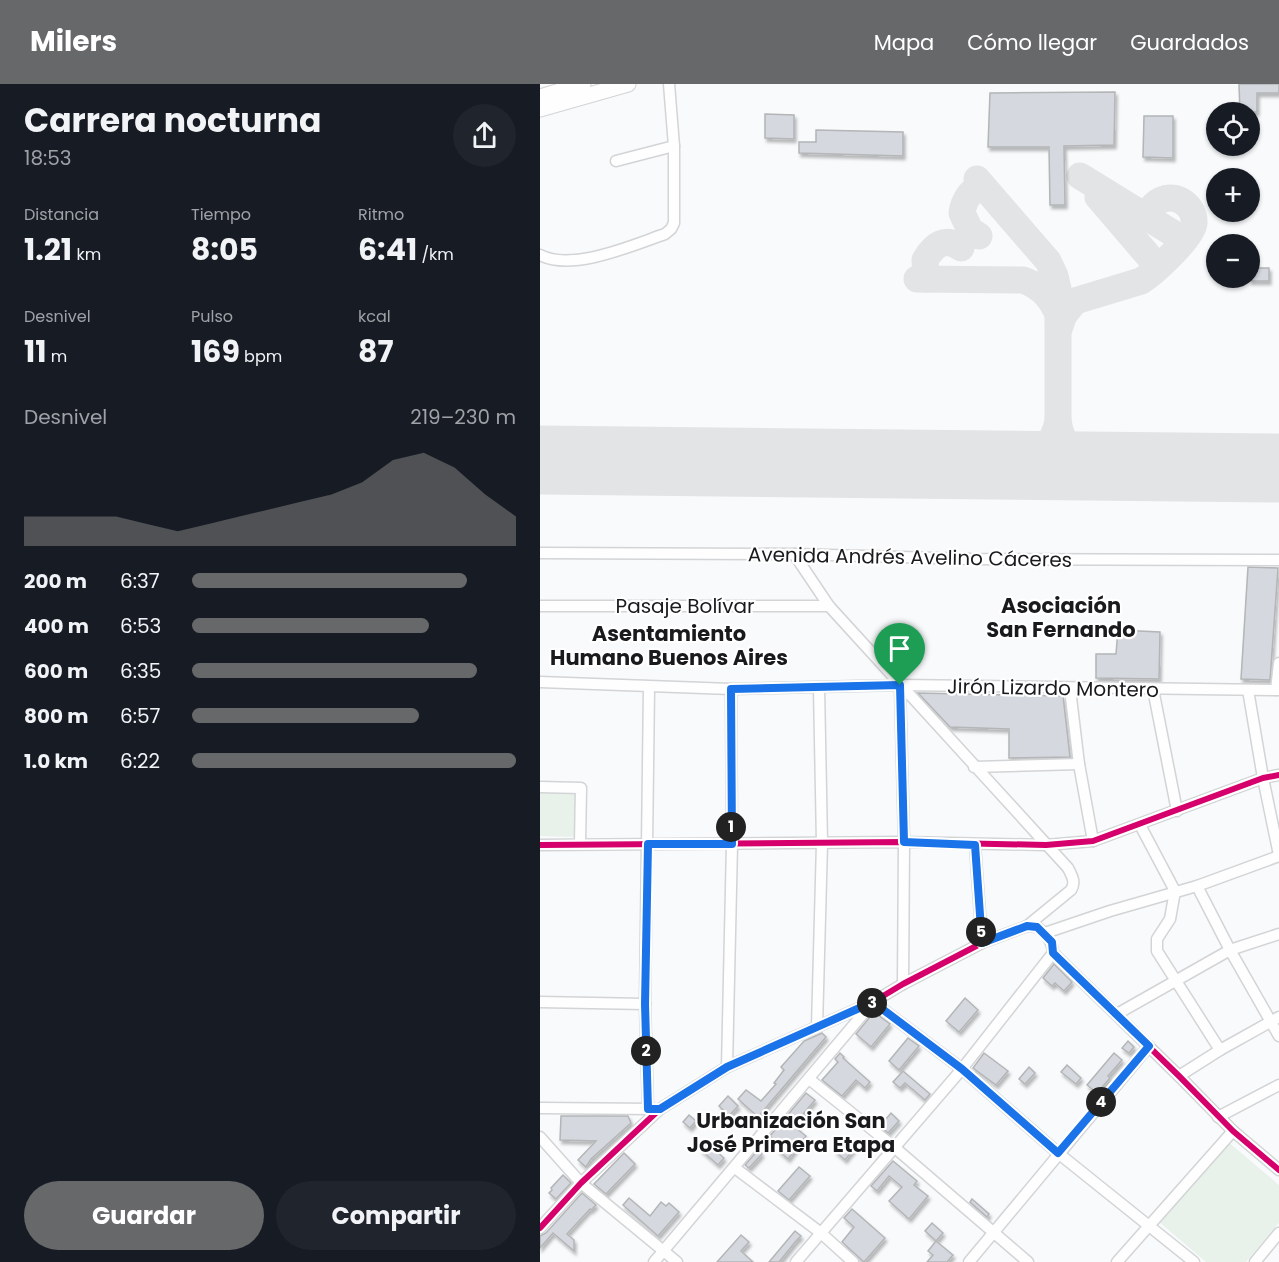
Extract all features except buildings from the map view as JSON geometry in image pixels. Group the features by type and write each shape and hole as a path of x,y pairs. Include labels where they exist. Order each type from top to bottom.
{"street":[{"path":"540,97 583,84"},
{"path":"540,109 628,84"},
{"path":"540,255 562,262 587,258 665,234 671,229 674,223 674,146 669,84"},
{"path":"616,161 674,146"},
{"name":"Avenida Andrés Avelino Cáceres","path":"540,553 1279,561"},
{"path":"540,1228 581,1183 660,1109 727,1067 873,1002 982,943 1027,926 1062,898 1073,886 1073,879 1068,868 829,606 794,554"},
{"name":"Pasaje Bolívar","path":"540,606 829,606"},
{"path":"1278,690 1279,663"},
{"name":"Jirón Lizardo Montero","path":"540,682 731,689 900,685 1278,690"},
{"path":"900,685 904,842 903,984"},
{"path":"648,1109 645,1004 649,687"},
{"path":"817,1027 822,843 819,688"},
{"path":"727,1067 732,844 731,689"},
{"path":"1070,689 1079,764 1093,841"},
{"path":"1153,689 1177,811"},
{"path":"1045,933 1197,886 1279,855 1248,690"},
{"path":"974,767 1079,764"},
{"path":"540,844 904,842 1046,845 1093,841 1279,774"},
{"path":"540,787 581,788 580,843"},
{"path":"1140,825 1175,891 1170,919 1157,939 1157,951 1220,1050"},
{"path":"975,845 982,943"},
{"path":"1197,886 1230,950 1275,1019 1279,1036"},
{"path":"1027,926 1037,927 1045,933 1052,942 1053,953 1117,1014 1218,1117 1279,1170"},
{"path":"1117,1014 1230,950 1279,934"},
{"path":"796,1262 962,1069 1053,953"},
{"path":"540,1002 645,1004"},
{"path":"873,1002 962,1069 1058,1153 1194,1262"},
{"path":"654,1262 873,1002"},
{"path":"1179,1076 1275,1019"},
{"path":"969,1262 1149,1046"},
{"path":"809,1078 894,1147 1028,1262"},
{"path":"1218,1117 1279,1085"},
{"path":"540,1108 660,1109"},
{"path":"1117,1262 1233,1131"},
{"path":"540,1137 581,1183 677,1262"},
{"path":"735,1168 821,1233 853,1262"},
{"path":"1255,1262 1279,1233"}],"shaded area":[{"path":"540,791 576,792 575,837 540,836"},
{"path":"1227,1141 1279,1185 1279,1223 1246,1262 1206,1262 1159,1222"}],"taxiway":[{"path":"1080,176 1184,240"},
{"path":"977,179 1048,261 1058,289 1058,421 1053,437 1044,449 1033,458 1018,465"},
{"path":"979,236 970,230 962,213 968,196 982,185"},
{"path":"1098,197 1158,267"},
{"path":"1059,329 1064,315 1075,301 1141,281 1147,277 1180,246 1194,223 1192,211 1188,206 1173,198 1158,201 1145,216"},
{"path":"926,279 925,260 936,246 950,243 961,248"},
{"path":"917,279 1023,280 1045,293 1058,314"},
{"path":"1058,421 1063,439 1072,451 1100,466"}],"runway":[{"path":"540,460 1279,468"}],"cycle path":[{"path":"540,845 904,842 1046,845 1093,841 1263,778 1279,775"},
{"path":"540,1228 581,1183 660,1109 727,1067 873,1002 982,943 1027,926 1037,927 1044,933 1050,941 1053,953 1233,1131 1279,1170"}],"district":[{"name":"Asociación San Fernando","path":"1061,617"},
{"name":"Asentamiento Humano Buenos Aires","path":"669,645"},
{"name":"Urbanización San José Primera Etapa","path":"791,1132"}],"route":[{"path":"900,685 904,842 975,845 982,943 1027,926 1037,927 1052,942 1053,953 1149,1046 1058,1153 962,1069 873,1002 727,1067 660,1109 648,1109 645,1004 648,844 732,844 731,689 900,685"}]}
